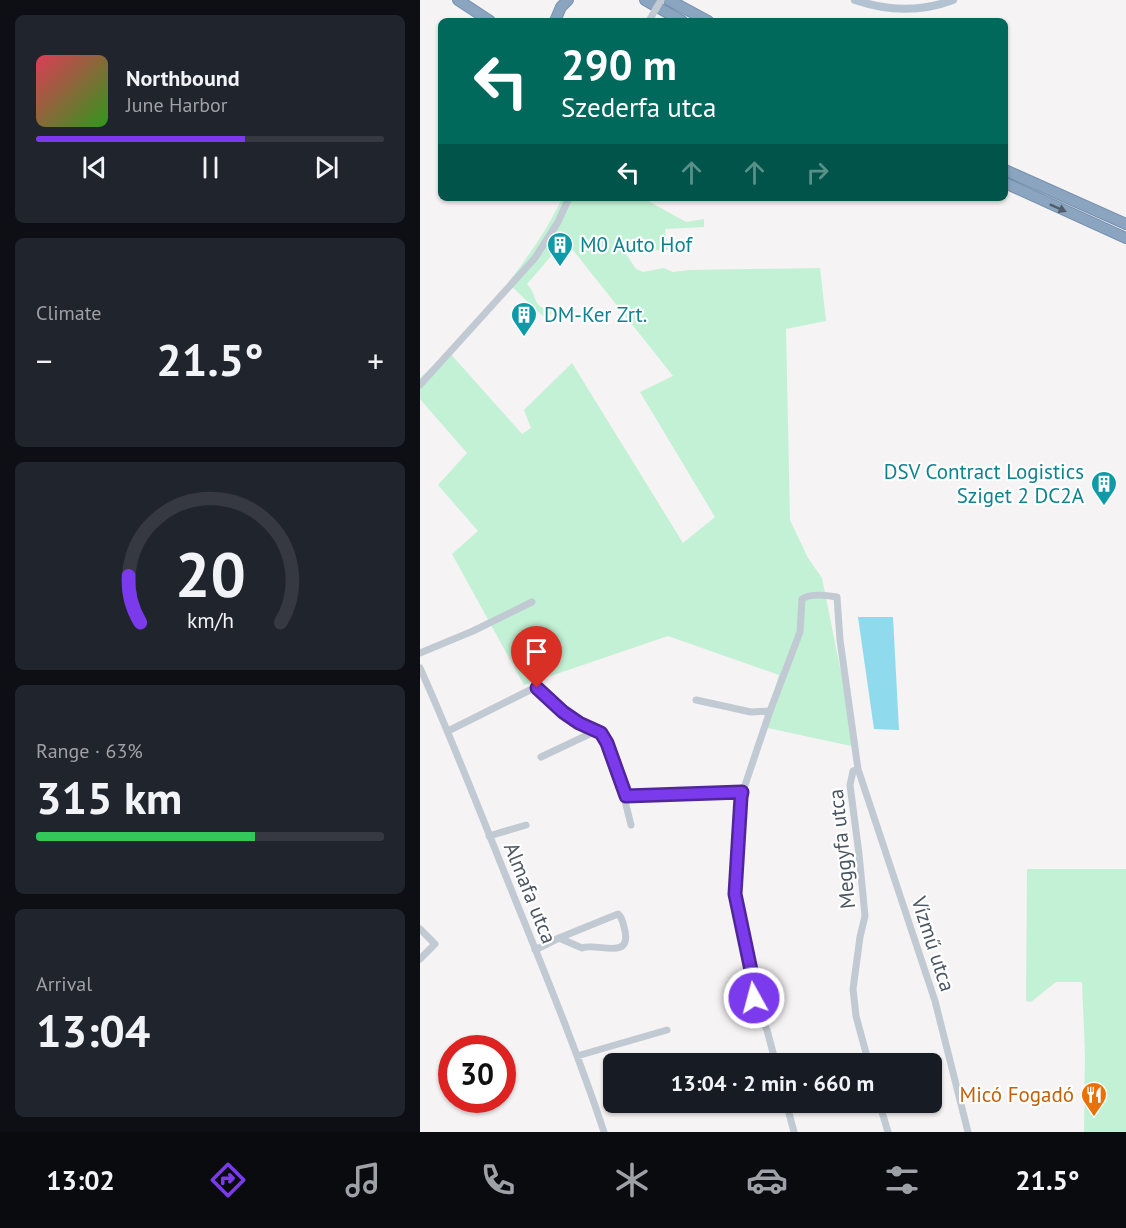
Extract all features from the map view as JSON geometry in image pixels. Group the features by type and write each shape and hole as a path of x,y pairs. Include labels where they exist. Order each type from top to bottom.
{"highway":[{"path":"458,0 485,18"},
{"path":"556,18 567,0"},
{"path":"634,0 644,5 662,5"},
{"path":"645,0 662,5 678,18"},
{"path":"674,2 703,18"},
{"path":"1008,171 1126,224"},
{"path":"1008,184 1126,238"}],"main road":[{"path":"855,0 890,8 923,8 953,0"}],"street":[{"path":"651,18 662,5"},
{"path":"420,385 535,258 546,243 567,201"},
{"name":"Meggyfa utca","path":"770,711 800,632 803,598 837,597 840,640 858,769 853,771 850,785 865,916 853,989 856,1016 866,1053"},
{"path":"420,653 473,631 532,602"},
{"name":"Almafa utca","path":"420,668 448,731 535,950 604,1132"},
{"path":"448,731 537,688 571,719 603,735 626,796 625,801 631,825"},
{"path":"696,700 751,712 770,711 741,797 735,894 752,975 754,998 773,1053"},
{"path":"541,757 596,731"},
{"name":"Vízmű utca","path":"858,769 935,1001 968,1132"},
{"path":"626,796 742,792"},
{"path":"489,836 526,825"},
{"path":"535,950 559,938 618,914 622,916 626,943 623,946 609,949 589,945 582,948 559,938"},
{"path":"420,929 435,944 420,959"},
{"path":"577,1056 667,1030"},
{"path":"789,1113 794,1132"},
{"path":"882,1113 888,1132"}],"green space":[{"path":"561,201 648,201 686,222 704,219 704,227 665,229 668,250 624,251 636,269 643,272 664,268 673,272 820,268 826,321 786,329 790,520 808,558 822,578 856,747 763,727 779,675 668,636 524,685 452,554 478,531 438,485 467,453 420,399 420,378 448,351 522,434 531,428 524,410 572,363 683,543 715,517 640,392 673,376 565,240 527,284 538,304 552,311 548,321 508,283 531,252"},
{"path":"1027,869 1126,869 1126,1132 1084,1132 1085,1055 1082,982 1056,982 1031,1002 1026,1001"}],"water":[{"path":"858,617 893,617 899,730 874,729"}],"place":[{"name":"M0 Auto Hof","path":"560,268"},
{"name":"DM-Ker Zrt.","path":"524,338"},
{"name":"DSV Contract Logistics Sziget 2 DC2A","path":"1104,507"},
{"name":"Micó Fogadó","path":"1094,1118"}],"route":[{"path":"537,688 571,719 603,735 626,796 742,792 735,894 752,975 754,998"}]}
